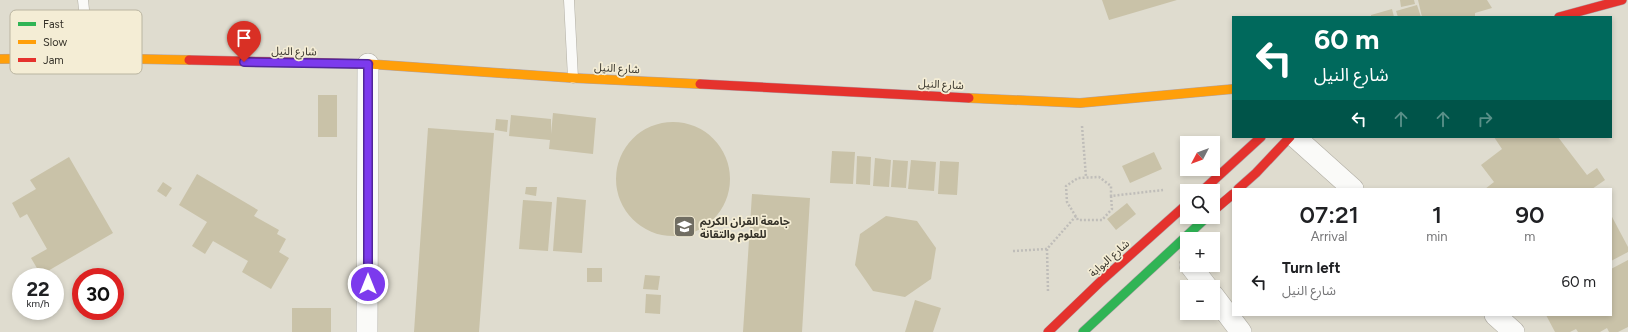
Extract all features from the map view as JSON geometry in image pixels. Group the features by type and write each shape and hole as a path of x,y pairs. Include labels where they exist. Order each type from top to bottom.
{"main road":[{"path":"1563,16 1622,0"},
{"name":"شارع النيل","path":"0,59 10,59"},
{"name":"شارع النيل","path":"142,59 368,64 572,78 1080,103 1232,89"},
{"path":"1210,184 1260,138"},
{"path":"1239,188 1256,173 1289,138"},
{"path":"1220,205 1232,195"},
{"name":"شارع البوابة","path":"1048,332 1100,282 1180,210"},
{"path":"1083,332 1180,254"}],"street":[{"path":"367,332 368,64"},
{"path":"1296,138 1352,188"},
{"path":"1195,272 1202,280"},
{"path":"1220,304 1241,332"},
{"path":"1496,316 1514,332"}],"lane":[{"path":"83,0 84,10"},
{"path":"569,0 572,78"}],"path":[{"path":"1080,103 1086,177"},
{"path":"1099,177 1111,186 1112,196 1112,209 1102,220 1078,220 1067,202 1066,186 1078,178 1099,177"},
{"path":"1112,196 1164,190"},
{"path":"1048,292 1047,249 1076,216"},
{"path":"1013,251 1047,249"}],"building":[{"path":"1102,0 1177,0 1109,20"},
{"path":"1400,0 1414,0 1415,4 1401,7"},
{"path":"1418,0 1487,0 1492,8 1475,13 1475,16 1422,16"},
{"path":"1417,5 1421,16 1398,16 1396,11"},
{"path":"1392,9 1394,16 1371,16"},
{"path":"318,95 337,95 337,137 318,137"},
{"path":"553,113 596,118 593,154 549,149 550,140 509,136 511,115 551,119 551,134"},
{"path":"496,119 508,120 507,132 495,130"},
{"path":"673,122 695,126 714,138 726,157 730,179 726,201 714,220 695,232 673,236 651,232 632,220 620,201 616,179 620,157 632,138 651,126"},
{"path":"428,128 494,133 479,332 414,332"},
{"path":"1495,138 1559,138 1587,175 1597,168 1605,180 1593,188 1486,188 1494,182 1481,165 1502,149"},
{"path":"832,151 855,152 853,184 830,183"},
{"path":"1154,152 1162,169 1130,183 1122,166"},
{"path":"857,156 871,157 870,185 856,184"},
{"path":"69,157 113,233 53,268 37,268 31,258 47,249 27,214 20,218 12,203 36,189 30,180"},
{"path":"875,158 891,160 889,187 873,186"},
{"path":"893,160 908,161 906,188 891,187"},
{"path":"911,160 936,162 934,191 908,189"},
{"path":"940,161 959,162 957,195 938,194"},
{"path":"197,174 258,210 254,216 279,230 277,234 286,239 279,252 289,258 271,289 242,272 248,261 213,241 205,254 192,246 207,222 179,205"},
{"path":"163,182 172,188 166,197 157,191"},
{"path":"526,187 537,187 536,196 525,194"},
{"path":"752,194 810,198 802,332 743,332"},
{"path":"557,197 586,200 582,253 553,251"},
{"path":"523,200 552,202 548,251 519,249"},
{"path":"1127,203 1136,214 1116,230 1107,219"},
{"path":"886,216 917,221 936,248 931,279 905,297 873,291 855,265 860,234"},
{"path":"1612,217 1628,247 1628,252 1612,260"},
{"path":"1628,260 1628,327 1618,332 1609,332 1607,328 1600,332 1578,332 1576,329 1570,332 1555,332 1547,316 1612,316 1612,268"},
{"path":"587,268 602,268 602,282 587,282"},
{"path":"645,275 660,276 658,290 643,289"},
{"path":"646,294 661,295 660,314 645,313"},
{"path":"915,300 941,308 933,332 905,332"},
{"path":"292,308 331,308 331,332 292,332"}],"traffic: fast":[{"path":"1083,332 1199,224"}],"traffic: slow":[{"path":"0,59 10,59"},
{"path":"142,59 189,60"},
{"path":"369,64 573,78 700,84"},
{"path":"969,98 1080,103 1232,89"}],"traffic: jam":[{"path":"1563,16 1622,0"},
{"path":"189,60 369,64"},
{"path":"700,84 969,98"},
{"path":"1210,184 1260,138"},
{"path":"1239,188 1256,173 1289,138"},
{"path":"1220,205 1232,195"},
{"path":"1048,332 1100,282 1180,210"}],"place":[{"name":"جامعة القران الكريم للعلوم والتقانة","path":"684,227"}],"route":[{"path":"244,62 368,64 368,284"}]}
